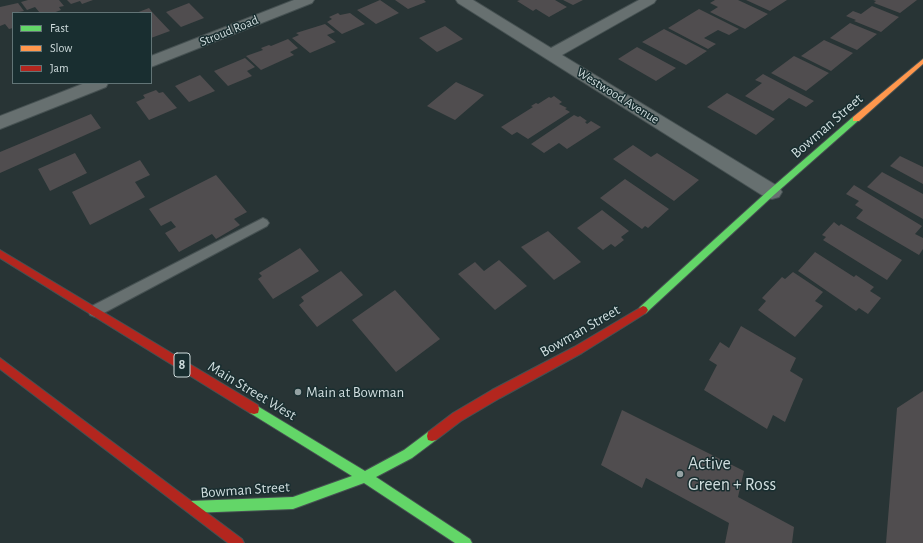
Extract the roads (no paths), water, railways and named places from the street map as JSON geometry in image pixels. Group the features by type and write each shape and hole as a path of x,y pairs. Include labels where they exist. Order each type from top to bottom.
{"street":[{"name":"Stroud Road","path":"152,62 307,0"},
{"name":"Westwood Avenue","path":"463,0 772,192"},
{"path":"552,54 649,0"},
{"name":"Bowman Street","path":"190,507 292,503 365,477 408,454 470,410 578,350 643,310 772,192 923,61"},
{"path":"0,123 98,84"},
{"name":"Main Street West","path":"0,254 365,477 466,543"},
{"path":"0,363 238,543"}],"lane":[{"path":"95,311 263,223"}],"place":[{"name":"Main at Bowman","path":"298,392"},
{"name":"Active Green + Ross","path":"680,474"}]}
